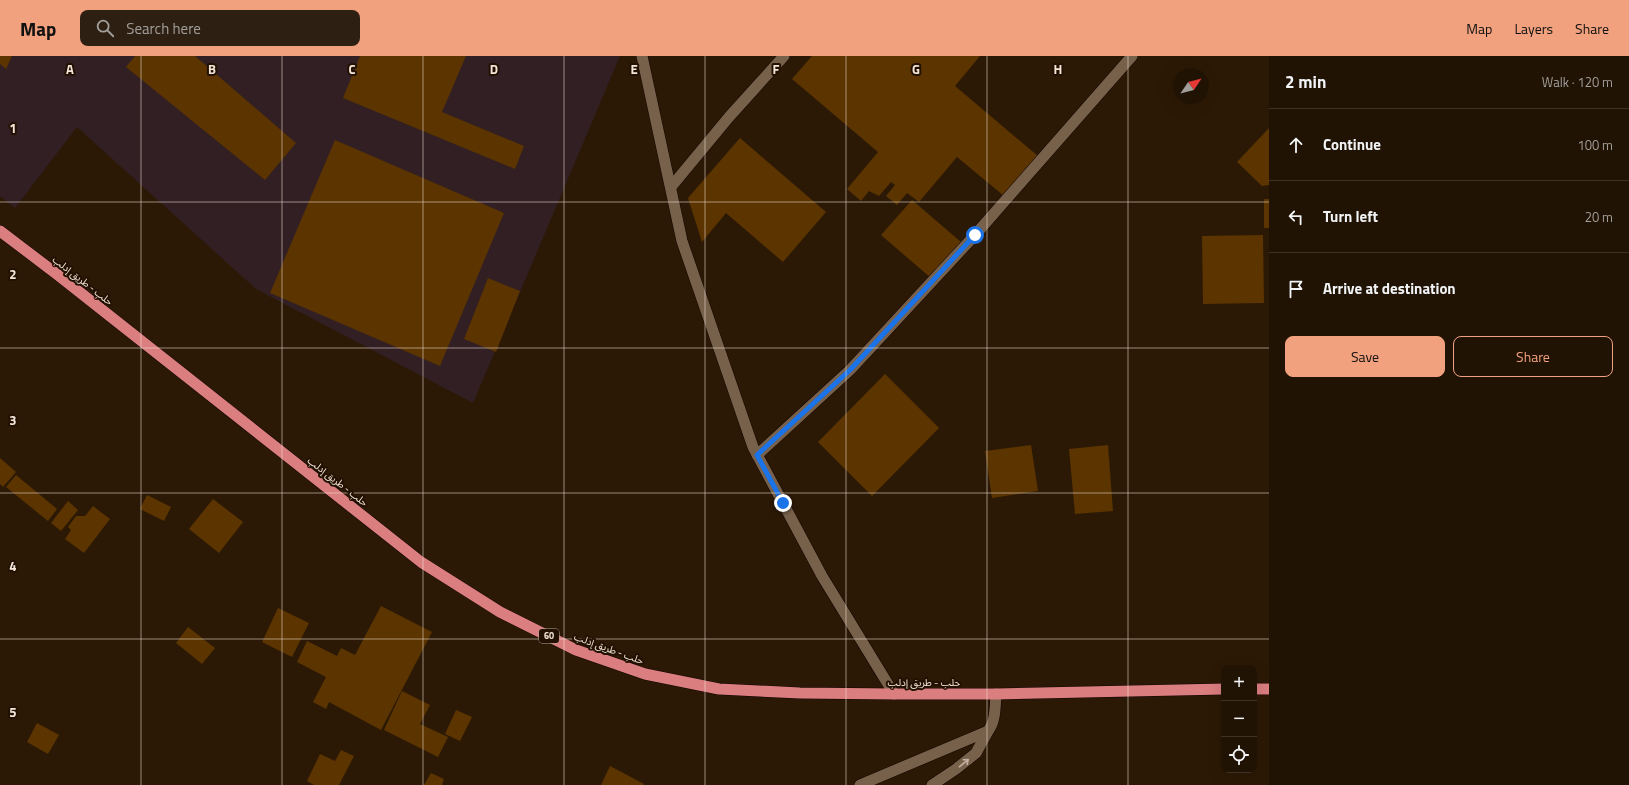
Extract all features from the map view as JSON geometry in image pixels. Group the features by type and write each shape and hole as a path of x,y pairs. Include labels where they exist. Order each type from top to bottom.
{"highway":[{"name":"حلب - طريق إدلب","path":"0,231 58,275 421,562 500,612 576,650 645,674 719,689 800,693 894,694 996,694 1221,689"},
{"path":"1257,689 1269,688"}],"street":[{"path":"642,56 682,241 757,455 822,576 894,694"},
{"path":"671,187 728,117 784,56"},
{"path":"757,455 850,370 975,235 1132,56"},
{"path":"932,785 976,753 992,726 996,694"},
{"path":"862,784 988,731"}],"shaded area":[{"path":"0,56 620,56 473,403 256,289 77,127 15,208 0,196"}],"building":[{"path":"0,56 12,56 6,69 0,64"},
{"path":"135,56 195,56 296,143 265,180 126,67"},
{"path":"360,56 466,56 442,112 524,146 515,169 343,98"},
{"path":"812,56 980,56 955,86 1038,156 1004,196 957,157 919,202 907,193 897,205 886,196 895,185 891,182 879,196 869,191 861,201 847,189 878,152 792,79"},
{"path":"1269,128 1269,185 1262,186 1237,162"},
{"path":"740,138 826,212 783,262 726,213 702,242 688,198"},
{"path":"335,140 504,213 440,366 270,293"},
{"path":"1264,199 1269,199 1269,228 1264,228"},
{"path":"912,200 961,242 931,278 881,235"},
{"path":"1263,235 1264,303 1203,304 1202,236"},
{"path":"488,278 520,291 496,352 464,339"},
{"path":"885,374 939,428 872,496 818,442"},
{"path":"1031,445 1038,491 992,498 985,451"},
{"path":"1108,445 1113,511 1075,514 1069,449"},
{"path":"0,458 16,472 3,487 0,484"},
{"path":"16,475 57,509 48,521 6,487"},
{"path":"147,495 171,507 164,521 140,509"},
{"path":"213,499 243,522 219,553 189,529"},
{"path":"68,501 78,510 61,531 51,523"},
{"path":"93,506 110,519 84,553 65,539 71,530 68,527 76,516 85,516"},
{"path":"381,606 432,632 381,730 329,702 326,709 313,702 326,677 297,662 307,641 337,656 341,648 355,655"},
{"path":"278,608 309,623 292,657 262,642"},
{"path":"188,627 215,648 202,664 176,643"},
{"path":"402,691 430,705 420,724 448,737 438,757 384,730"},
{"path":"456,710 472,717 460,741 445,734"},
{"path":"37,723 59,735 48,754 27,742"},
{"path":"341,750 354,756 339,785 314,785 307,781 320,754 335,761"},
{"path":"610,766 644,784 601,785"},
{"path":"431,773 444,779 442,785 424,785"}],"route":[{"path":"783,503 757,455 850,370 975,235"}]}
